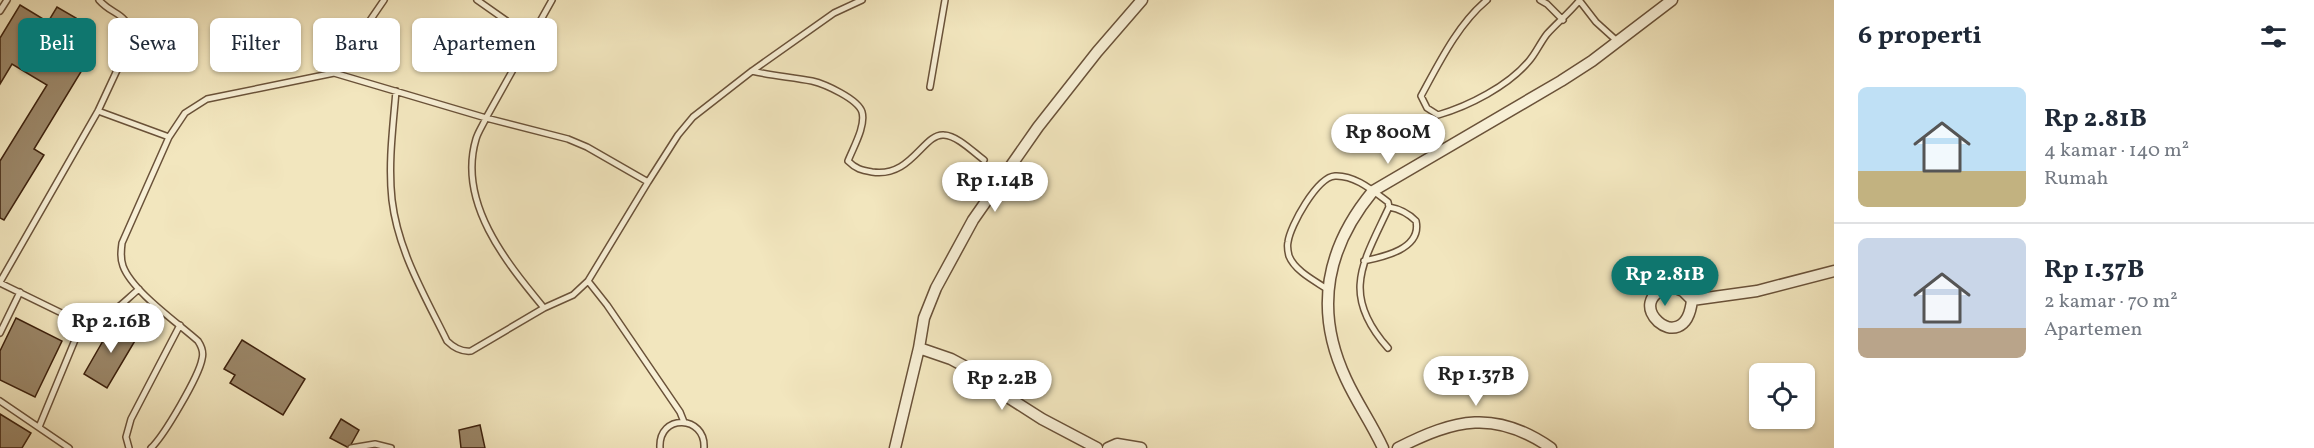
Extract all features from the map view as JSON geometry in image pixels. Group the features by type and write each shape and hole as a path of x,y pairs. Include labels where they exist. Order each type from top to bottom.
{"street":[{"path":"895,448 924,318 936,288 973,220 1038,127 1097,52 1142,0"},
{"path":"1383,448 1337,359 1330,337 1326,304 1327,290 1340,246 1358,208 1373,191 1552,87 1672,0"},
{"path":"1692,300 1757,291 1834,271"},
{"path":"919,348 951,359 1042,419 1097,448"},
{"path":"1398,448 1421,436 1479,420 1515,428 1551,448"},
{"path":"1107,448 1117,444 1141,448"}],"lane":[{"path":"0,11 7,0"},
{"path":"99,0 124,18 130,27 132,38 98,111 0,282 82,323 94,323 106,317 139,289"},
{"path":"334,73 384,0"},
{"path":"477,0 503,18"},
{"path":"542,18 552,0"},
{"path":"396,90 391,160 396,220 408,259 447,341 457,349 471,351 544,308 573,295 588,282 672,143 693,117 752,71 834,14 862,0"},
{"path":"930,87 945,0"},
{"path":"1487,0 1478,8 1447,51 1422,96 1426,108 1438,115 1459,109 1508,79 1528,62 1550,31 1579,1 1617,41"},
{"path":"1540,0 1563,20"},
{"path":"752,71 775,77 812,81 854,101 862,110 863,121 848,161 856,169 881,173 904,167 929,142 940,135 954,139 984,160"},
{"path":"512,72 476,138 473,156 476,195 482,214 501,252 544,308"},
{"path":"151,448 165,433 201,363 202,347 139,289 128,276 120,255 122,243 169,137 185,113 207,99 334,73 577,142 648,182"},
{"path":"98,111 169,137"},
{"path":"1327,290 1303,273 1290,258 1287,244 1291,231 1305,205 1323,181 1333,176 1351,179 1388,202 1389,207 1364,261 1359,286 1365,316 1371,328 1388,348"},
{"path":"1364,261 1390,256 1409,243 1416,233 1416,221 1412,217 1402,210 1389,207"},
{"path":"588,282 683,417 684,422"},
{"path":"0,333 20,292"},
{"path":"39,427 82,323"},
{"path":"129,448 126,437 130,418 180,325"},
{"path":"0,401 69,448"},
{"path":"660,448 660,439 666,428 672,424 684,422 700,432 704,448"},
{"path":"351,448 375,444 391,448"}],"building":[{"path":"20,5 41,18 18,18 18,68 12,64 0,84 0,38"},
{"path":"57,7 76,18 50,18"},
{"path":"25,72 81,72 34,149 44,155 4,220 0,218 0,161 47,85"},
{"path":"16,318 62,341 35,397 0,380 0,351"},
{"path":"115,320 139,334 107,388 84,374"},
{"path":"242,340 305,379 283,415 230,383 235,375 224,369"},
{"path":"0,414 31,433 22,448 0,448"},
{"path":"341,419 359,430 349,448 330,438"},
{"path":"480,425 485,448 461,448 459,430"}]}
